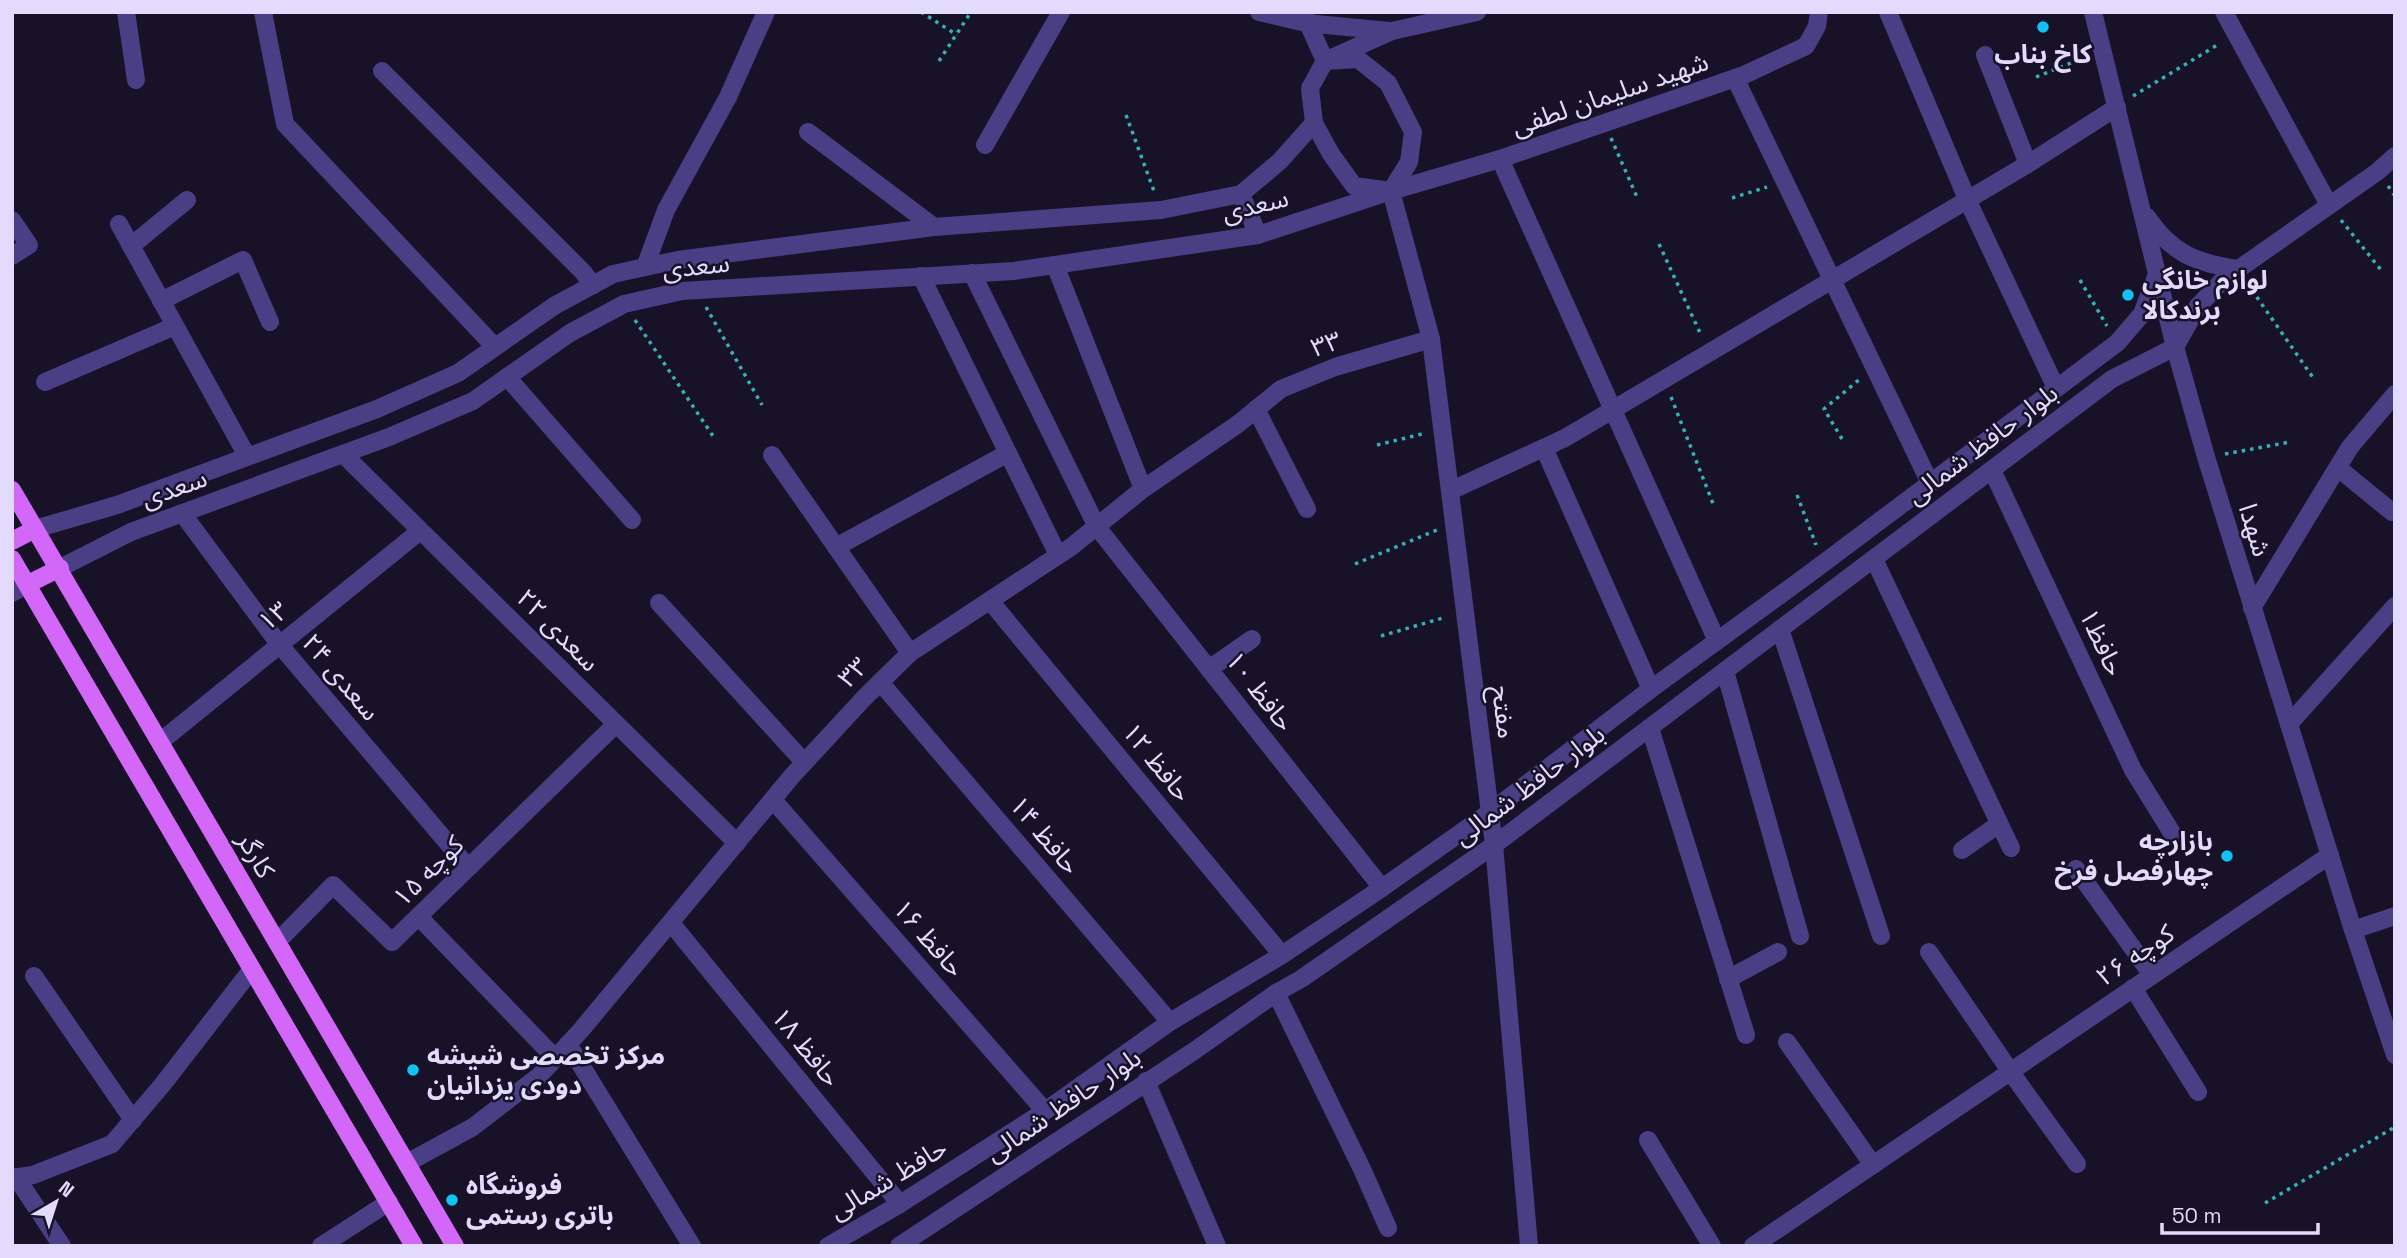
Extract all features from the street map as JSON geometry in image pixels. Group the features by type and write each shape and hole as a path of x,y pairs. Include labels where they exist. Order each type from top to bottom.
{"main road":[{"name":"کارگر","path":"12,490 456,1246"},
{"path":"12,541 35,529"},
{"path":"12,559 414,1246"},
{"path":"28,584 60,568"}],"street":[{"path":"126,12 136,80"},
{"path":"263,12 285,124 495,347"},
{"path":"645,267 666,210 728,97 766,12"},
{"path":"985,145 1061,12"},
{"path":"1259,12 1392,32"},
{"path":"1325,61 1358,59 1388,83 1413,132 1409,162 1391,191 1354,186 1331,154 1314,123 1310,88 1325,61 1392,32 1413,19 1477,12"},
{"name":"شهید سلیمان لطفی","path":"1391,191 1500,159 1735,78 1806,46 1817,26 1819,12"},
{"path":"1888,12 1967,199 2056,388"},
{"name":"شهدا","path":"2093,12 2175,347 2206,457 2353,930 2394,1050"},
{"path":"2224,12 2329,205"},
{"path":"1304,18 1325,61"},
{"path":"1985,55 2028,163"},
{"path":"382,71 593,285"},
{"path":"1735,78 1930,483"},
{"path":"1450,491 1545,448 1614,409 2028,163 2117,107"},
{"name":"سعدی","path":"35,529 117,505 377,409 458,373 554,306 613,274 678,260 934,227 1161,210 1241,194 1280,161 1314,123"},
{"path":"807,132 934,227"},
{"path":"2175,347 2198,306 2237,268 2377,172 2395,156"},
{"path":"1500,159 1717,641"},
{"name":"سعدی","path":"60,568 131,532 388,437 473,401 570,333 624,304 682,291 972,273 1055,265 1258,235 1391,191"},
{"name":"مفتح","path":"1391,191 1431,339 1494,845 1529,1246"},
{"path":"1241,194 1258,235"},
{"path":"131,246 187,200"},
{"path":"2142,209 2158,234 2180,253 2208,265 2237,268"},
{"path":"12,219 29,245 12,256"},
{"path":"119,224 247,456"},
{"path":"161,301 243,260 270,322"},
{"path":"1055,265 1143,489"},
{"name":"حافظ ۱۰","path":"972,273 1097,527 1382,888"},
{"name":"بلوار حافظ شمالی","path":"1045,1111 1170,1022 1282,955 1490,812 2117,343 2143,314 2157,274"},
{"path":"921,276 1058,555"},
{"path":"45,382 175,326"},
{"name":"۳۳","path":"407,1163 473,1127 539,1076 671,923 804,762 910,653 991,602 1058,555 1143,489 1281,389 1335,367 1431,339"},
{"name":"بلوار حافظ شمالی","path":"899,1246 1388,920 1494,845 2112,379 2175,347"},
{"path":"507,377 632,520"},
{"path":"2252,608 2350,447 2393,400"},
{"path":"1256,409 1307,509"},
{"path":"1545,448 1651,689"},
{"path":"836,547 1008,453"},
{"name":"سعدی ۲۲","path":"343,454 737,843"},
{"path":"772,455 910,653"},
{"path":"2338,468 2392,512"},
{"name":"حافظ۱","path":"1992,470 2133,770 2172,833"},
{"path":"117,505 110,516 113,524 131,532"},
{"name":"سعدی ۲۴","path":"182,513 279,644 468,867"},
{"name":"۱۳","path":"160,742 419,531"},
{"path":"1874,559 2011,848"},
{"path":"12,593 28,584"},
{"name":"حافظ ۱۲","path":"991,602 1282,955"},
{"path":"659,603 804,762"},
{"path":"2289,724 2395,606"},
{"path":"1780,629 1881,936"},
{"path":"1209,669 1252,639"},
{"path":"1725,671 1800,936"},
{"name":"حافظ ۱۴","path":"880,682 1170,1022"},
{"name":"کوچه ۱۵","path":"277,942 333,885 393,942 616,724"},
{"path":"1650,728 1746,1035"},
{"name":"حافظ ۱۶","path":"773,800 1045,1111"},
{"path":"1962,850 1999,824"},
{"name":"کوچه ۲۶","path":"1753,1246 2330,855"},
{"path":"2076,869 2152,975"},
{"path":"2353,930 2395,916"},
{"path":"420,918 555,1058"},
{"name":"حافظ ۱۸","path":"671,923 900,1204"},
{"path":"1728,979 1778,952"},
{"path":"1929,952 2077,1164"},
{"path":"62,1246 14,1178 33,1175 112,1144 252,970"},
{"path":"34,976 133,1120"},
{"path":"2133,988 2198,1092"},
{"path":"1276,993 1388,1228"},
{"path":"1787,1042 1873,1165"},
{"path":"568,1044 692,1246"},
{"path":"1146,1081 1217,1246"},
{"name":"حافظ شمالی","path":"828,1246 900,1204 1045,1111"},
{"path":"1648,1140 1712,1246"},
{"path":"321,1246 388,1202"}],"path":[{"path":"921,12 957,35"},
{"path":"939,61 971,12"},
{"path":"2117,107 2236,34"},
{"path":"2036,77 2102,50"},
{"path":"1126,114 1161,210"},
{"path":"1605,123 1637,197"},
{"path":"1732,198 1786,182"},
{"path":"2329,205 2381,270"},
{"path":"1659,244 1709,352"},
{"path":"2237,268 2314,379"},
{"path":"2080,279 2117,343"},
{"path":"697,290 762,405"},
{"path":"624,304 715,439"},
{"path":"1842,439 1824,409 1874,367"},
{"path":"1664,380 1714,506"},
{"path":"1377,445 1442,429"},
{"path":"2206,457 2290,442"},
{"path":"1797,495 1824,563"},
{"path":"1355,564 1454,523"},
{"path":"1381,636 1465,611"},
{"path":"2265,1203 2395,1127"}],"place":[{"name":"کاخ بناب","path":"2043,27"},
{"name":"لوازم خانگی برندکالا","path":"2128,295"},
{"name":"بازارچه چهارفصل فرخ","path":"2227,856"},
{"name":"مرکز تخصصی شیشه دودی یزدانیان","path":"413,1070"},
{"name":"فروشگاه باتری رستمی","path":"452,1200"}]}
